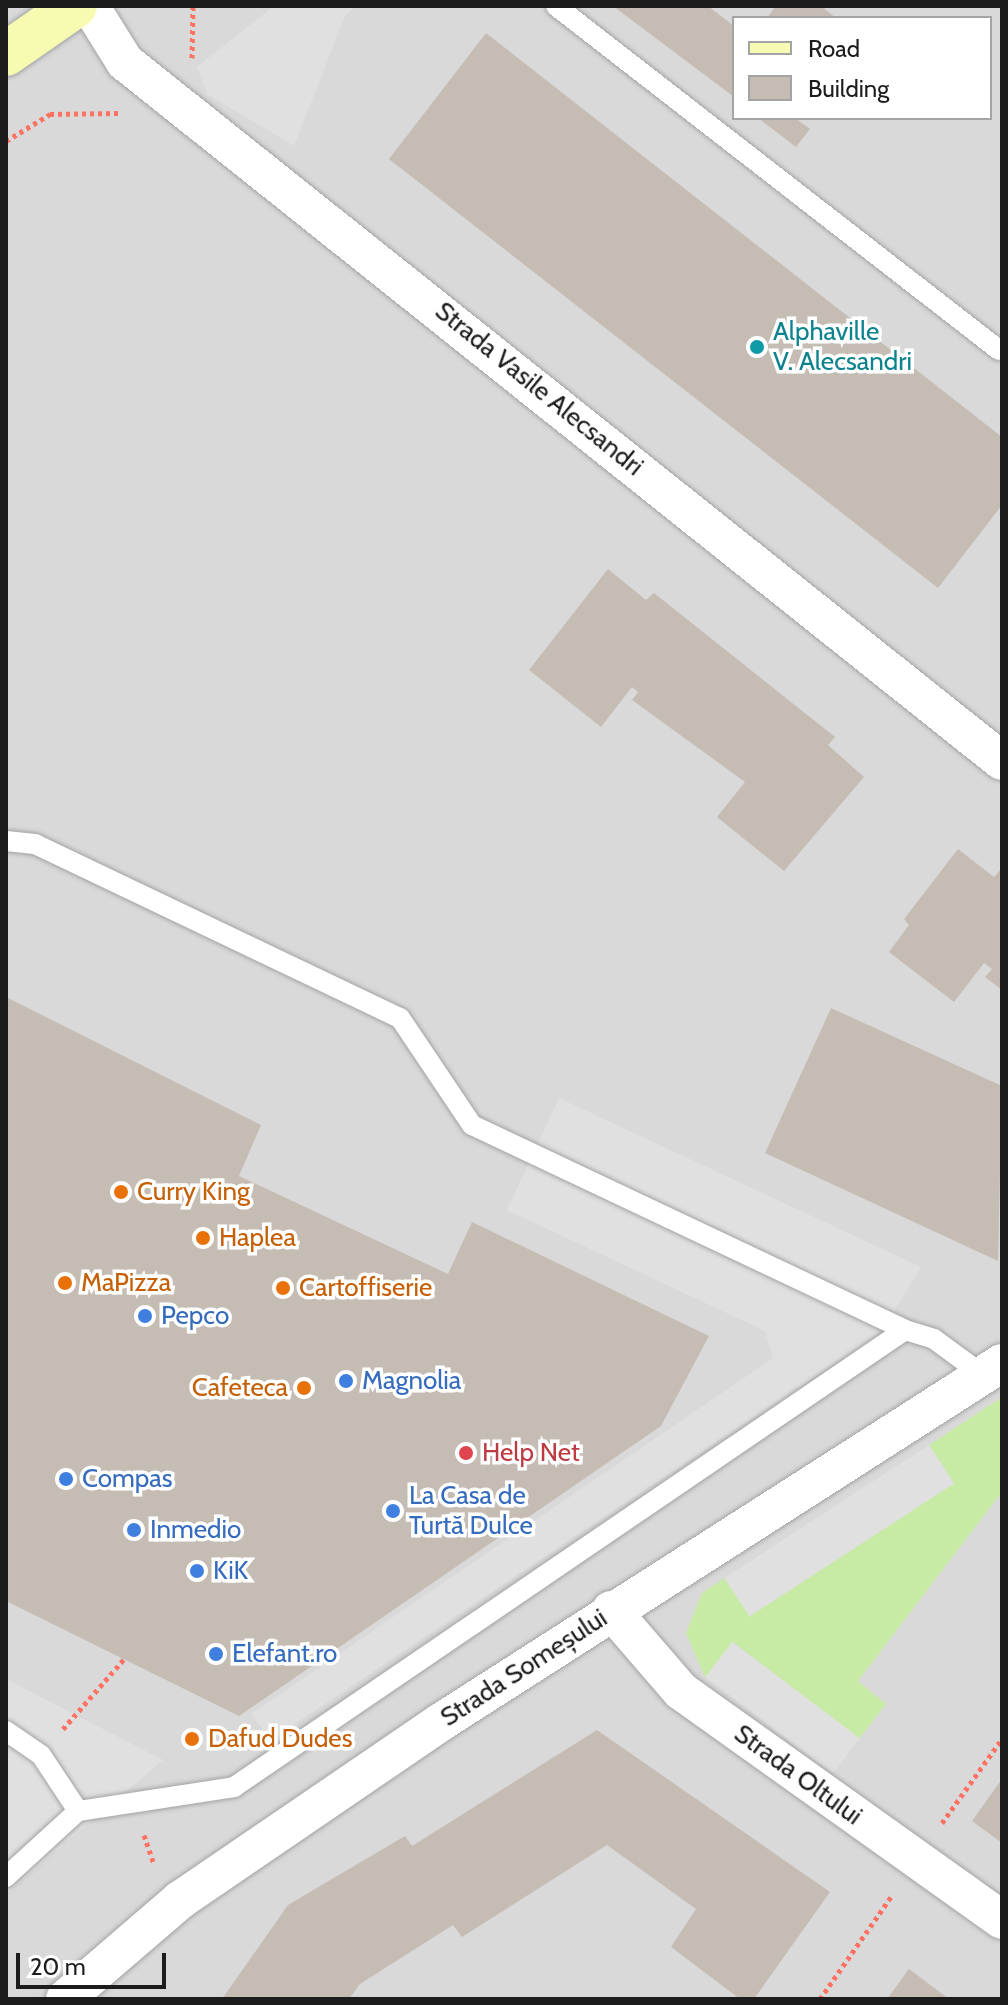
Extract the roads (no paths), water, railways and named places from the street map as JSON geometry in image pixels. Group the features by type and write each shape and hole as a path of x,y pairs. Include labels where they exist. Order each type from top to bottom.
{"main road":[{"path":"6,54 75,6"}],"street":[{"name":"Strada Vasile Alecsandri","path":"90,6 125,62 1002,761"},
{"name":"Strada Someșului","path":"65,1999 180,1900 611,1610 992,1369"},
{"name":"Strada Oltului","path":"611,1610 681,1691 1002,1920"}],"lane":[{"path":"556,6 999,350"},
{"path":"6,841 35,844 400,1018 472,1125 905,1330 934,1339 992,1369"},
{"path":"6,1877 78,1811 234,1787 905,1330"},
{"path":"6,1731 41,1755 78,1811"}],"place":[{"name":"Alphaville V. Alecsandri","path":"757,347"},
{"name":"Curry King","path":"121,1192"},
{"name":"Haplea","path":"203,1238"},
{"name":"MaPizza","path":"65,1283"},
{"name":"Cartoffiserie","path":"283,1288"},
{"name":"Pepco","path":"145,1316"},
{"name":"Magnolia","path":"346,1381"},
{"name":"Cafeteca","path":"304,1388"},
{"name":"Help Net","path":"466,1453"},
{"name":"Compas","path":"66,1479"},
{"name":"La Casa de Turtă Dulce","path":"393,1511"},
{"name":"Inmedio","path":"134,1530"},
{"name":"KiK","path":"197,1571"},
{"name":"Elefant.ro","path":"216,1654"},
{"name":"Dafud Dudes","path":"192,1739"}]}
